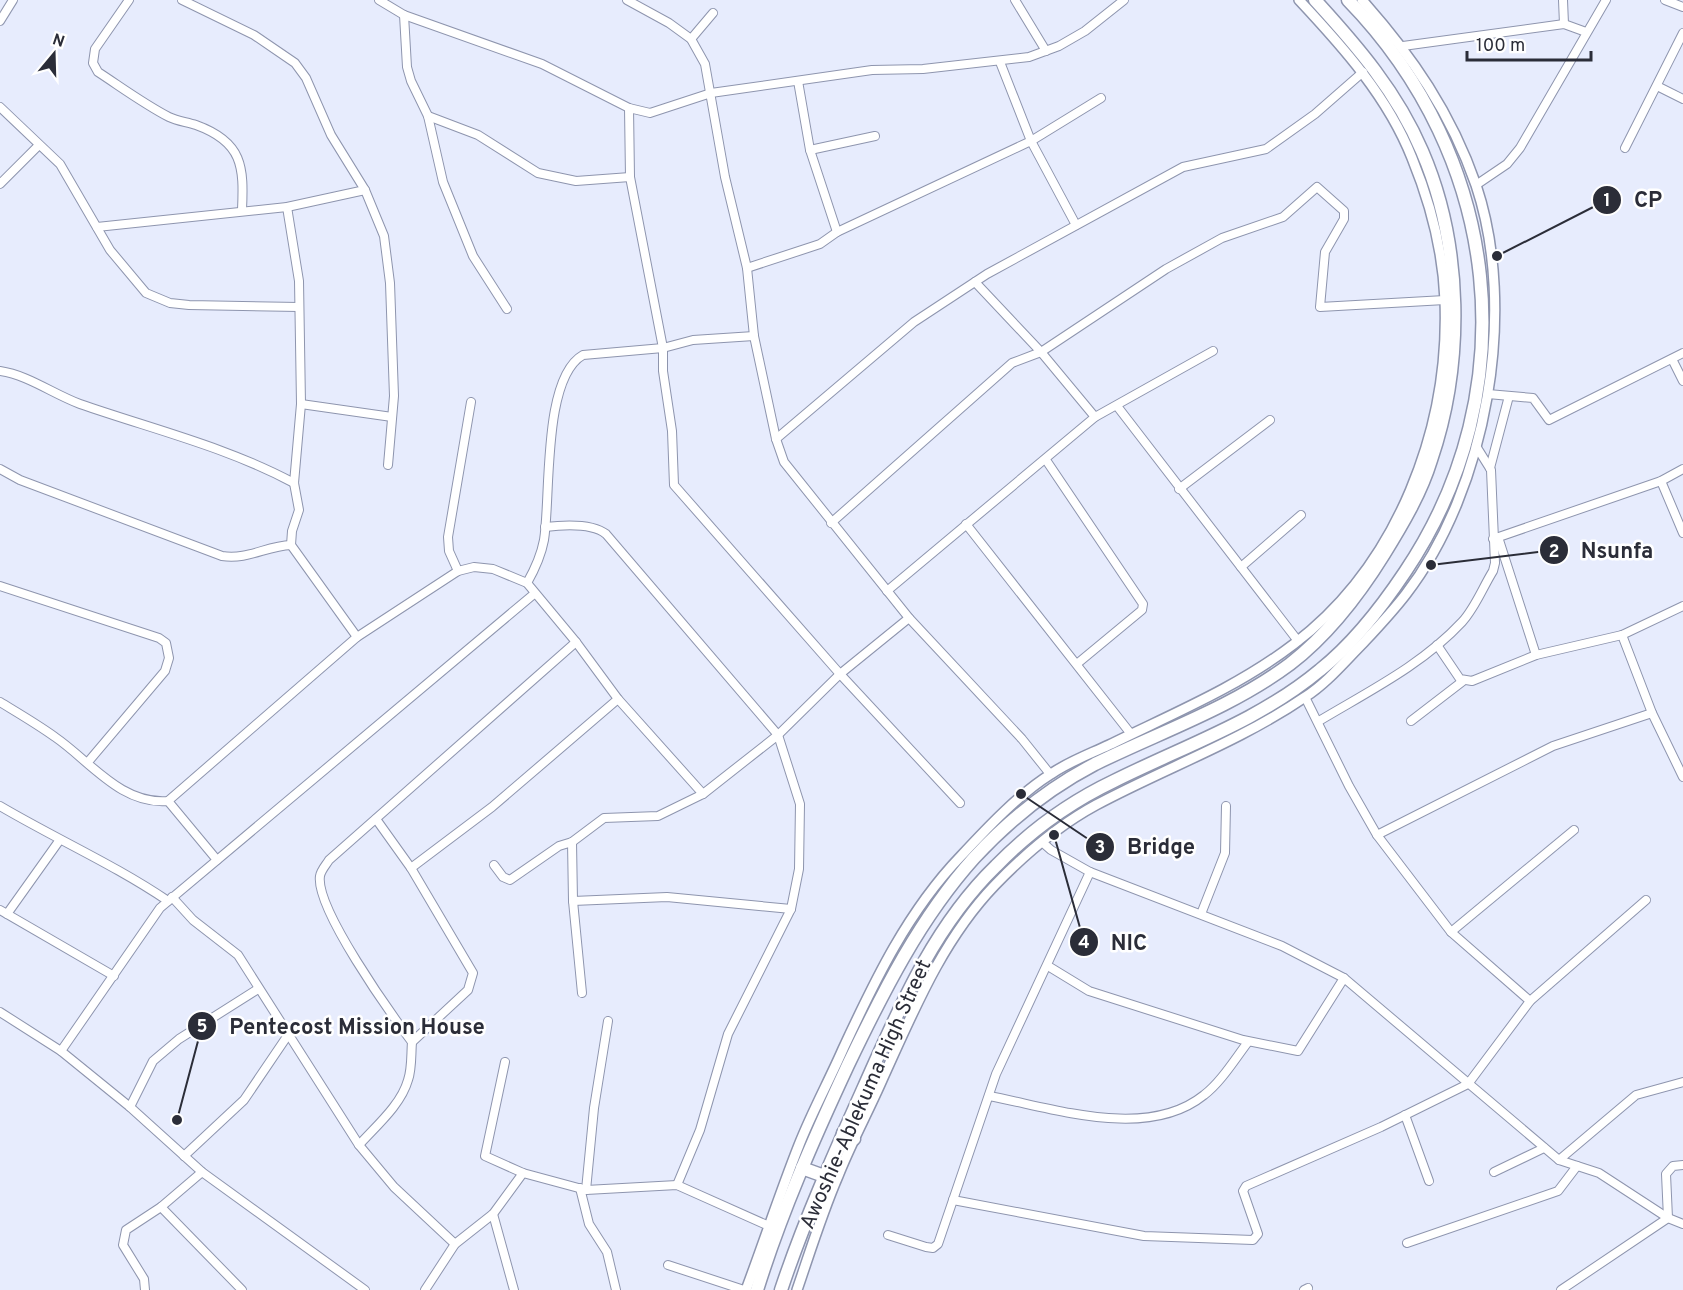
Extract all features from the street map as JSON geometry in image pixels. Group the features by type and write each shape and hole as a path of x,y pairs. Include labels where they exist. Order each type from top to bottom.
{"main road":[{"name":"Awoshie-Ablekuma High Street","path":"757,1290 802,1168 878,1002 921,928 975,858 1004,828 1060,785 1093,765 1228,702 1297,658 1332,627 1368,580 1402,524 1430,465 1443,421 1454,355 1449,247 1437,198 1423,152 1385,82 1315,0"},
{"name":"Awoshie-Ablekuma High Street","path":"781,1290 824,1176 849,1136 911,985 934,943 972,891 1031,833 1073,803 1113,781 1218,734 1275,704 1322,669 1359,632 1389,596 1422,547 1442,505 1463,450 1479,395 1484,335 1478,255 1452,158 1427,105 1383,40 1348,0"},
{"path":"802,1168 824,1176"}],"street":[{"path":"0,21 13,0"},
{"path":"129,0 95,49 93,63 98,72 150,106 171,118 212,133 237,155 243,170 242,210"},
{"path":"182,0 254,35 295,63 306,78 331,135 365,190 384,236 388,271 394,396 388,465"},
{"path":"379,0 404,15 542,64 629,108 655,112 711,93 872,70 1000,62 1046,51 1085,31 1124,0"},
{"path":"627,0 669,23 691,39 704,61 724,177 747,268 754,336 776,439 784,462 909,618 1022,739 1050,774"},
{"path":"1015,0 1046,51"},
{"name":"Awoshie-Ablekuma High Street","path":"745,1290 800,1142 864,1004 899,938 924,898 989,827 1050,774 1214,694 1298,641 1356,581 1388,534 1418,476 1440,393 1445,300 1440,254 1426,197 1410,153 1363,72 1299,0"},
{"name":"Awoshie-Ablekuma High Street","path":"797,1290 838,1175 849,1136 932,973 967,919 993,886 1042,842 1094,806 1218,748 1305,697 1342,664 1408,591 1441,537 1476,446 1493,367 1495,316 1490,240 1476,185 1434,95 1403,46 1362,0"},
{"path":"1563,0 1564,24"},
{"path":"1476,185 1507,164 1520,148 1606,0"},
{"path":"1665,0 1683,7"},
{"path":"691,39 713,13"},
{"path":"404,15 407,67 411,81 429,116 443,182 472,256 507,309"},
{"path":"1403,46 1564,24 1586,32"},
{"path":"1625,148 1683,33"},
{"path":"1000,62 1031,141 1076,225"},
{"path":"776,439 914,322 975,282 1183,167 1266,149 1307,121 1363,72"},
{"path":"798,81 810,150 837,232"},
{"path":"1657,86 1683,99"},
{"path":"747,268 820,244 837,232 1031,141 1101,98"},
{"path":"0,107 60,164 110,250 146,293 156,298 189,305 299,307"},
{"path":"629,108 630,177 663,348 663,371 672,430 674,484 840,674 960,803"},
{"path":"429,116 478,135 538,173 576,181 630,177"},
{"path":"810,150 875,136"},
{"path":"0,184 39,145"},
{"path":"831,523 1012,363 1041,352 1166,268 1222,238 1282,217 1317,187 1344,211 1344,219 1325,252 1320,307 1445,300"},
{"path":"97,227 287,207 365,190"},
{"path":"287,207 299,281 301,404 294,483 300,504 292,531 291,545 357,637"},
{"path":"975,282 1041,352 1095,417"},
{"path":"527,583 539,562 545,527 549,445 559,391 573,363 583,355 663,348 693,340 754,336"},
{"path":"887,591 1095,417 1213,351"},
{"path":"1488,394 1533,398 1549,420 1683,353"},
{"path":"1672,359 1683,381"},
{"path":"0,371 18,375 82,404 263,466 294,483"},
{"path":"1319,721 1413,665 1437,645 1463,621 1493,571 1496,538 1490,468 1509,396"},
{"path":"458,571 449,551 448,537 471,402"},
{"path":"301,404 392,417"},
{"path":"1117,406 1298,641"},
{"path":"1179,489 1270,420"},
{"path":"1476,446 1490,468"},
{"path":"1046,460 1143,604 1142,610 1078,663"},
{"path":"0,469 20,480 222,556 247,557 275,546 291,545"},
{"path":"1496,538 1661,482 1683,469"},
{"path":"1661,482 1683,533"},
{"path":"1241,567 1301,515"},
{"path":"966,524 1078,663 1131,734"},
{"path":"545,527 566,525 604,532 778,735 800,804 799,868 791,909 728,1034 700,1130 677,1185"},
{"path":"1496,538 1536,655"},
{"path":"0,702 55,737 88,762 101,776 141,800 168,801 357,637 458,571 474,567 494,569 527,583 576,642 618,699 703,795"},
{"path":"0,586 166,643 169,658 165,671 88,762"},
{"path":"61,1052 150,919 170,899 534,594"},
{"path":"1411,721 1463,681 1472,681 1536,655 1622,634 1683,606"},
{"path":"494,865 503,878 510,880 559,846 572,842 604,818 620,815 658,816 703,795 778,735 840,674 909,618"},
{"path":"1622,634 1652,712 1683,777"},
{"path":"359,1145 397,1102 404,1090 409,1079 412,1042 381,1001 371,981 348,949 320,884 322,871 329,860 576,642"},
{"path":"1437,645 1463,681"},
{"path":"1305,697 1319,721 1348,786 1377,835 1451,932 1530,1001"},
{"path":"411,868 492,807 618,699"},
{"path":"1377,835 1553,746 1652,712"},
{"path":"168,801 217,860"},
{"path":"0,806 170,899 238,955 359,1145 394,1187 455,1244"},
{"path":"1201,914 1225,853 1226,806"},
{"path":"376,819 411,868 473,977 472,985 459,1001 412,1042"},
{"path":"1451,932 1574,830"},
{"path":"59,840 4,912 114,976"},
{"path":"572,842 573,901 582,993"},
{"path":"1042,842 1050,850 1089,872 1282,946 1344,978 1559,1160 1599,1173 1668,1218 1683,1224"},
{"path":"888,1235 933,1248 938,1244 996,1074 1048,966 1089,872"},
{"path":"573,901 666,897 791,909"},
{"path":"953,1200 1144,1236 1253,1240 1258,1234 1243,1191 1246,1186 1405,1115 1468,1084 1530,1001 1646,900"},
{"path":"1048,966 1089,991 1248,1041 1300,1051 1344,978"},
{"path":"130,1107 153,1061 178,1039 258,989"},
{"path":"0,1012 61,1052 130,1107 202,1172 364,1290"},
{"path":"608,1021 583,1189 589,1224 607,1252 616,1290"},
{"path":"184,1156 244,1100 288,1035"},
{"path":"989,1096 1101,1117 1132,1120 1158,1116 1195,1102 1206,1094 1248,1041"},
{"path":"505,1062 485,1156 522,1173 583,1189 677,1185 769,1226"},
{"path":"1559,1160 1636,1095 1683,1082"},
{"path":"1405,1115 1429,1180"},
{"path":"1494,1172 1544,1148"},
{"path":"1668,1218 1666,1174 1668,1169 1683,1165"},
{"path":"1407,1243 1558,1191 1577,1166"},
{"path":"145,1290 144,1279 123,1245 126,1230 160,1207 202,1172"},
{"path":"425,1290 455,1244 493,1214 522,1173"},
{"path":"160,1207 242,1290"},
{"path":"493,1214 514,1290"},
{"path":"1561,1290 1668,1218"},
{"path":"668,1265 745,1290"}],"place":[{"name":"CP","path":"1497,256"},
{"name":"Nsunfa","path":"1431,565"},
{"name":"Bridge","path":"1021,794"},
{"name":"NIC","path":"1054,835"},
{"name":"Pentecost Mission House","path":"177,1120"}]}
